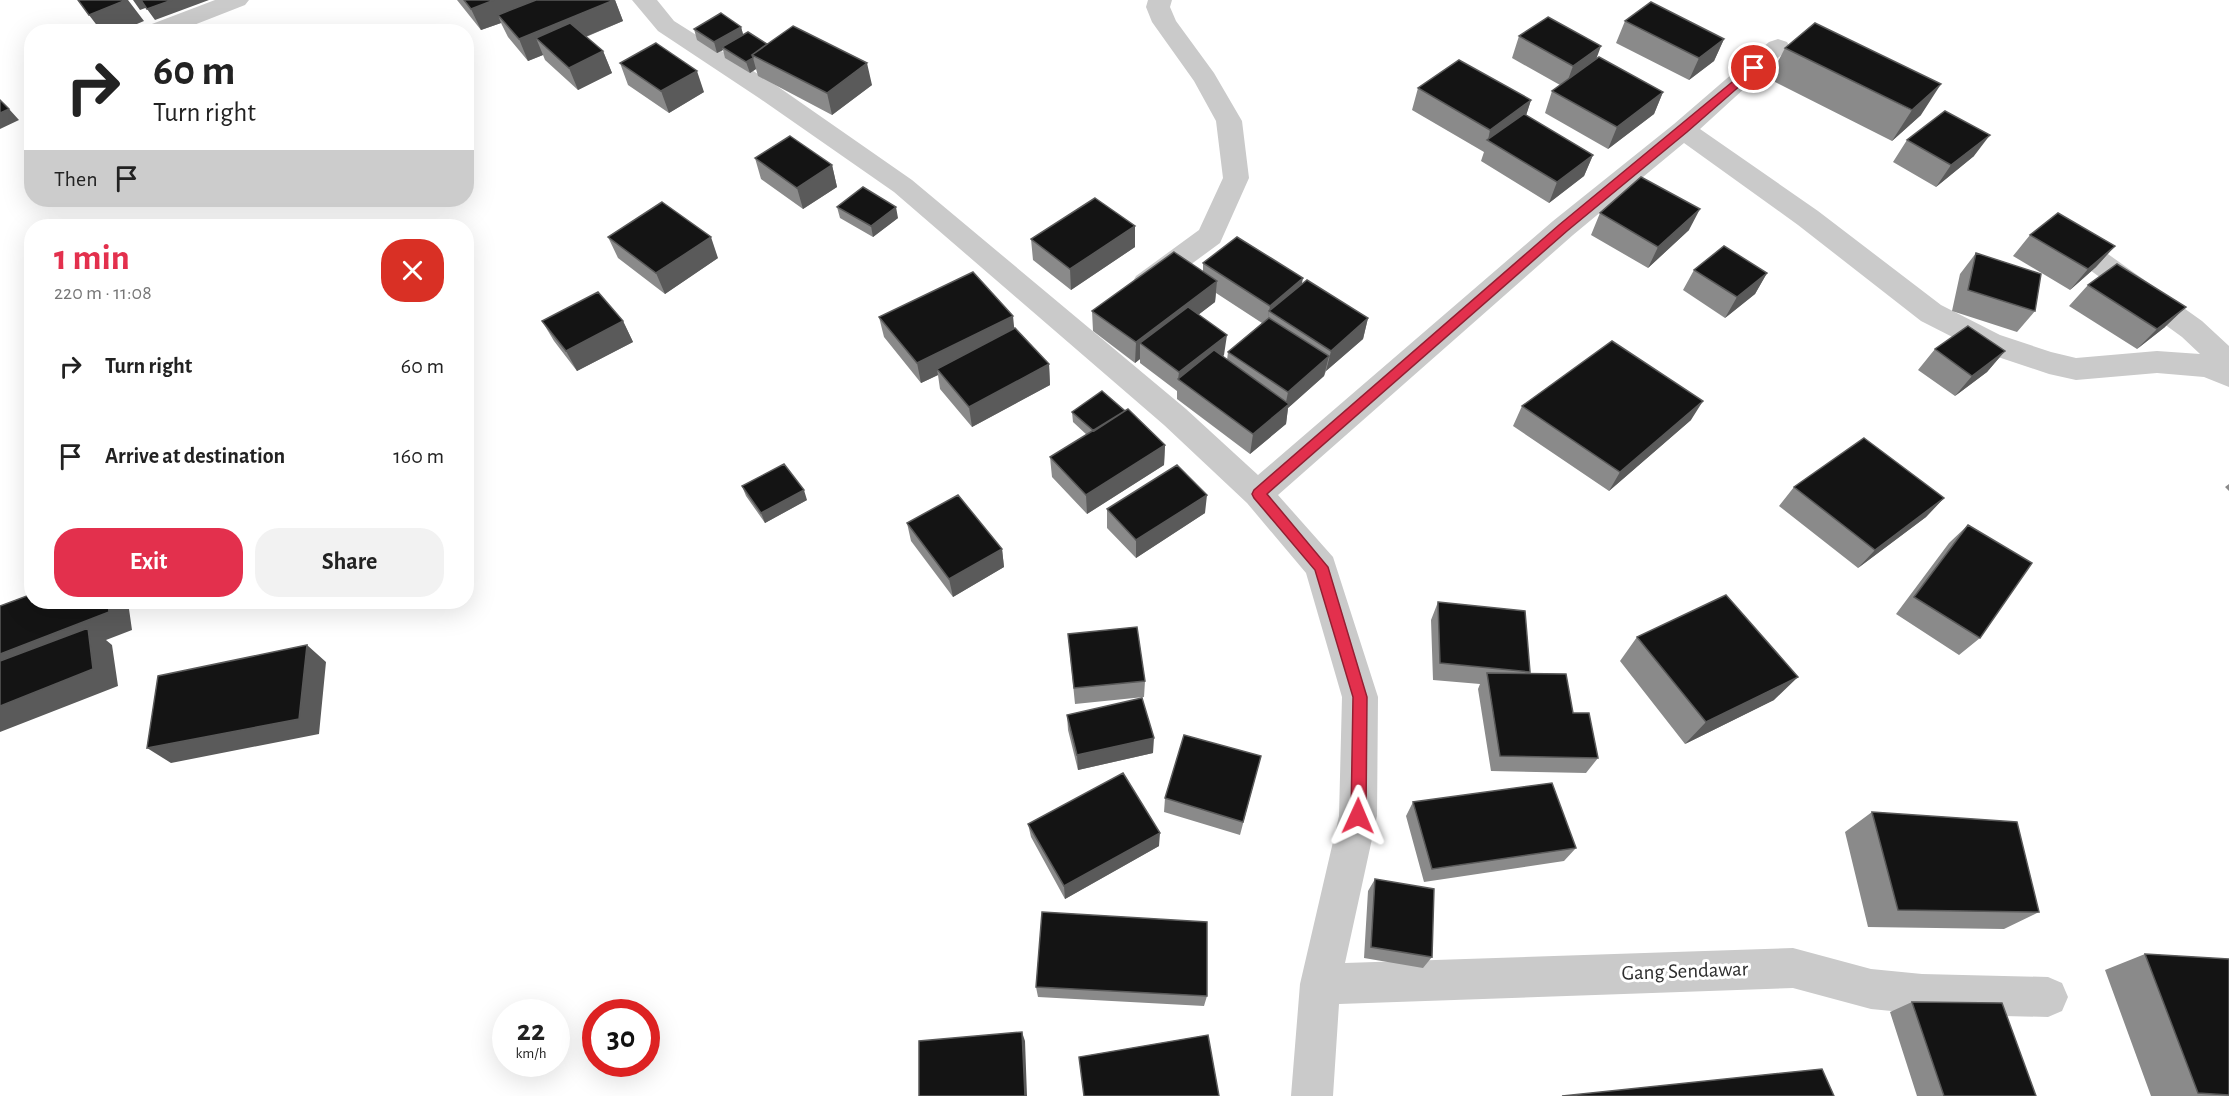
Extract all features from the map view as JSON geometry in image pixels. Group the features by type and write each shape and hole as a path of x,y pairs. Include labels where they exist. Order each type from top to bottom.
{"street":[{"path":"174,24 237,0"},
{"path":"644,0 666,26 768,92 903,186 1086,326 1175,417 1258,494 1321,567 1360,697 1358,816 1320,984 1312,1096"},
{"path":"1124,299 1210,236 1236,178 1228,121 1204,79 1164,22 1158,7 1160,0"},
{"path":"1258,494 1563,228 1683,130 1778,47"},
{"path":"1683,130 1808,219 1931,313 1990,343 2049,363 2076,369 2157,362 2208,366 2229,376"},
{"path":"2067,239 2192,329 2229,364"},
{"name":"Gang Sendawar","path":"1320,984 1792,968 1871,989 1922,994 2048,997"}],"building":[{"path":"78,0 126,0 89,15"},
{"path":"141,0 172,0 147,9"},
{"path":"464,0 494,0 471,9"},
{"path":"536,0 614,0 519,39 498,15"},
{"path":"1651,2 1724,39 1699,58 1625,21"},
{"path":"721,13 741,27 714,42 694,29"},
{"path":"1548,17 1601,46 1573,66 1519,36"},
{"path":"570,23 603,51 569,68 536,38"},
{"path":"1815,23 1941,84 1912,110 1785,48"},
{"path":"793,26 867,63 827,93 752,55"},
{"path":"748,32 767,44 746,62 722,47"},
{"path":"656,43 697,71 661,91 620,63"},
{"path":"1599,57 1663,92 1617,127 1552,91"},
{"path":"1459,60 1531,100 1490,130 1418,88"},
{"path":"0,100 9,109 0,113"},
{"path":"1945,111 1990,135 1951,165 1907,140"},
{"path":"1524,114 1593,155 1557,182 1487,140"},
{"path":"790,136 832,165 797,188 755,158"},
{"path":"1641,177 1700,209 1658,247 1600,213"},
{"path":"863,187 896,207 871,226 837,207"},
{"path":"1095,198 1135,226 1070,269 1031,239"},
{"path":"662,202 711,237 656,273 608,237"},
{"path":"2058,213 2115,246 2088,269 2030,235"},
{"path":"1237,237 1303,278 1270,306 1203,263"},
{"path":"1724,246 1767,273 1737,297 1694,270"},
{"path":"1174,252 1217,281 1136,342 1092,311"},
{"path":"1976,253 2041,274 2035,311 1968,290"},
{"path":"2117,264 2186,307 2157,329 2088,285"},
{"path":"973,272 1013,316 917,363 879,317"},
{"path":"1307,280 1368,318 1331,351 1269,311"},
{"path":"598,292 623,321 566,351 542,321"},
{"path":"1188,307 1227,335 1179,372 1140,343"},
{"path":"1269,318 1329,356 1288,392 1228,352"},
{"path":"1968,326 2005,351 1972,376 1935,349"},
{"path":"1015,328 1049,364 969,407 937,369"},
{"path":"1612,341 1703,401 1620,472 1522,406"},
{"path":"1214,350 1289,404 1253,434 1178,379"},
{"path":"1102,391 1125,411 1094,431 1072,412"},
{"path":"1128,409 1165,445 1086,495 1050,457"},
{"path":"1864,438 1944,498 1875,550 1794,487"},
{"path":"784,464 804,490 761,513 742,486"},
{"path":"1177,465 1207,495 1136,540 1107,509"},
{"path":"958,495 1002,549 949,579 907,523"},
{"path":"1968,525 2032,563 1980,638 1914,597"},
{"path":"1726,595 1798,677 1706,722 1637,637"},
{"path":"24,597 24,609 109,609 109,612 0,654 0,606"},
{"path":"1438,602 1525,611 1530,672 1440,663"},
{"path":"1137,627 1145,681 1074,688 1068,634"},
{"path":"88,628 93,669 0,706 0,661"},
{"path":"307,645 299,719 147,748 158,676"},
{"path":"1487,673 1566,674 1573,713 1589,713 1598,758 1500,756"},
{"path":"1142,698 1154,738 1077,755 1067,715"},
{"path":"1184,735 1261,756 1243,822 1165,798"},
{"path":"1123,773 1160,833 1064,886 1028,824"},
{"path":"1552,783 1576,848 1432,869 1413,802"},
{"path":"1872,812 2017,822 2039,912 1898,910"},
{"path":"1375,879 1434,889 1432,957 1371,947"},
{"path":"1042,912 1207,922 1207,996 1036,987"},
{"path":"2145,954 2229,959 2229,1095 2198,1093"},
{"path":"1912,1002 2002,1003 2036,1096 1944,1096"},
{"path":"1022,1032 1025,1096 919,1096 919,1041"},
{"path":"1208,1035 1219,1096 1084,1096 1079,1057"},
{"path":"1822,1069 1834,1096 1562,1096"}],"route":[{"path":"1358,816 1360,697 1321,567 1258,494 1563,228 1683,130 1754,68"}]}
